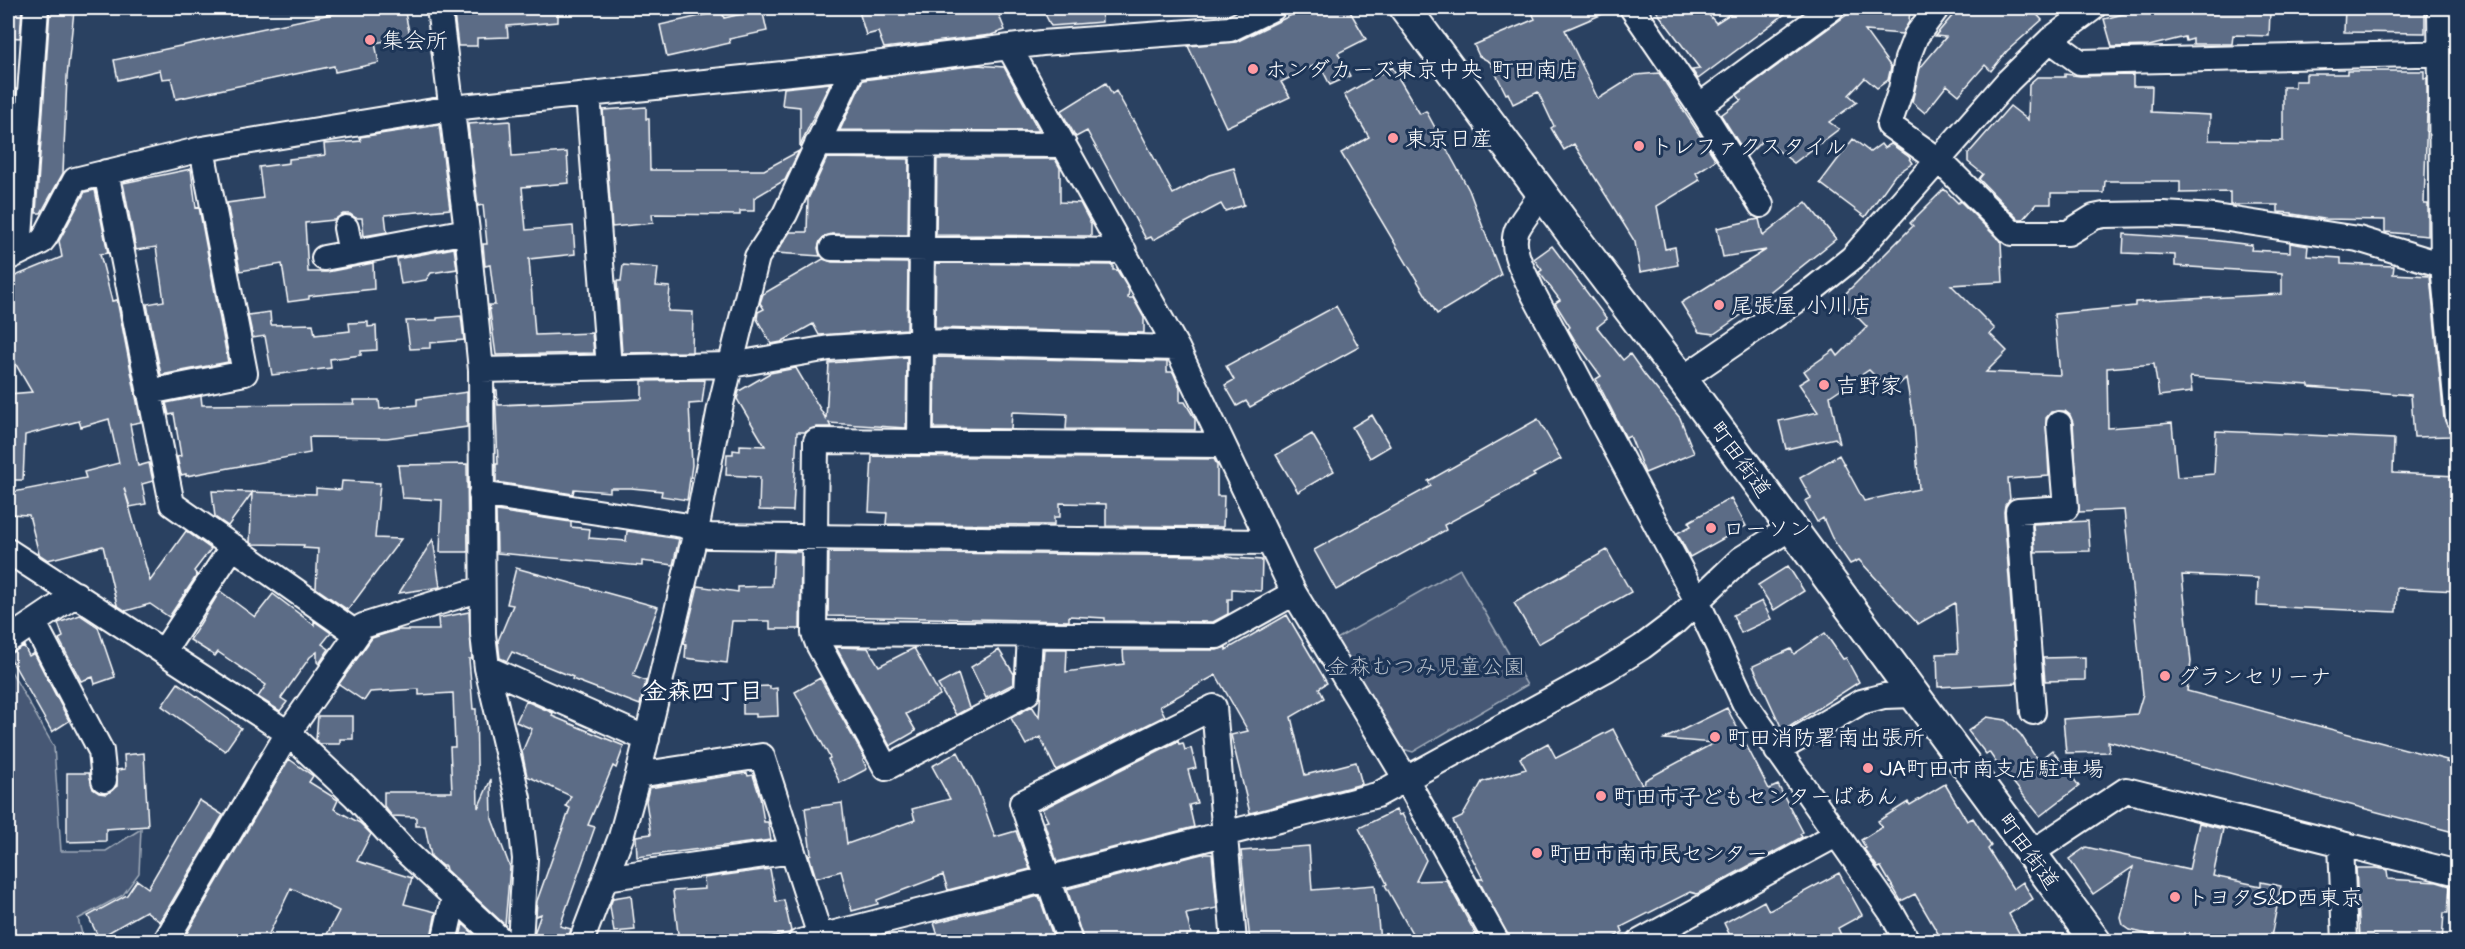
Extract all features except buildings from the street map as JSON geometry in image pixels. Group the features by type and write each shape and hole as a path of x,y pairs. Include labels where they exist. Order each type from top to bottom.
{"main road":[{"name":"町田街道","path":"1405,8 1542,194 1683,379 2096,942"}],"street":[{"path":"13,255 36,8"},
{"path":"439,8 467,231 480,370 481,589 488,668 518,798 525,859 520,942"},
{"path":"13,255 41,242 75,180 202,149 452,108 850,67 1042,43 1230,29 1273,8"},
{"path":"1632,8 1699,106 1761,205"},
{"path":"1699,106 1832,8"},
{"path":"1937,8 1916,36 1907,59 1889,125 1940,161 2012,233 2067,232 2094,217 2104,215 2163,214 2215,217 2358,239 2450,264"},
{"path":"1683,379 1812,290 1852,258 1940,161 2008,81 2050,40 2093,8"},
{"path":"2440,8 2449,53 2450,264 2457,418"},
{"path":"2050,40 2080,62 2449,53"},
{"path":"1009,47 1177,348 1294,593 1406,779 1497,942"},
{"path":"581,942 621,837 638,775 696,531 731,365 758,257 785,214 851,72 850,67"},
{"path":"588,94 609,368"},
{"path":"817,144 1064,145"},
{"path":"920,441 923,145"},
{"path":"150,392 245,373 202,149"},
{"path":"106,172 172,504 357,634"},
{"path":"1542,194 1516,231 1517,255 1532,291 1697,601 1744,702 1890,912 1908,942"},
{"path":"346,228 351,252"},
{"path":"324,258 467,231"},
{"path":"832,248 1124,251"},
{"path":"480,370 731,365 829,348 921,342 1177,348"},
{"path":"2033,712 2018,511 2066,508 2059,424"},
{"path":"1030,635 1027,693 886,768 814,633 816,441 1222,444"},
{"path":"482,494 682,525 709,536 1269,543"},
{"path":"638,775 762,756 792,851 814,940 1377,795 1607,669 1667,628 1741,559 1792,527"},
{"path":"164,651 233,546"},
{"path":"8,551 288,734 355,796 404,850 503,942"},
{"path":"165,942 288,734 363,626 481,589"},
{"path":"814,633 1217,636 1294,593"},
{"path":"8,640 76,594"},
{"path":"34,622 101,752 104,780"},
{"path":"488,668 647,739"},
{"path":"1777,751 1861,702 1884,696 1914,695"},
{"path":"1070,942 1022,803 1214,707 1234,942"},
{"path":"2031,853 2127,790 2457,873"},
{"path":"1639,942 1836,835"},
{"path":"2341,844 2345,942"},
{"path":"605,878 792,851"},
{"path":"444,942 454,898"}],"green space":[{"name":"金森むつみ児童公園","path":"1460,569 1527,685 1413,752 1396,747 1333,641"},
{"path":"8,666 54,747 61,851 106,851 141,829 139,873 123,895 78,919 82,934 64,941 8,941"}],"place":[{"name":"集会所","path":"370,40"},
{"name":"ホンダカーズ東京中央 町田南店","path":"1253,69"},
{"name":"東京日産","path":"1393,138"},
{"name":"トレファクスタイル","path":"1639,146"},
{"name":"尾張屋 小川店","path":"1719,305"},
{"name":"吉野家","path":"1824,385"},
{"name":"ローソン","path":"1711,528"},
{"name":"グランセリーナ","path":"2165,676"},
{"name":"町田消防署南出張所","path":"1715,737"},
{"name":"JA町田市南支店駐車場","path":"1868,768"},
{"name":"町田市子どもセンターばあん","path":"1601,796"},
{"name":"町田市南市民センター","path":"1537,853"},
{"name":"トヨタS&D西東京","path":"2175,897"}],"district":[{"name":"金森四丁目","path":"703,691"}]}
